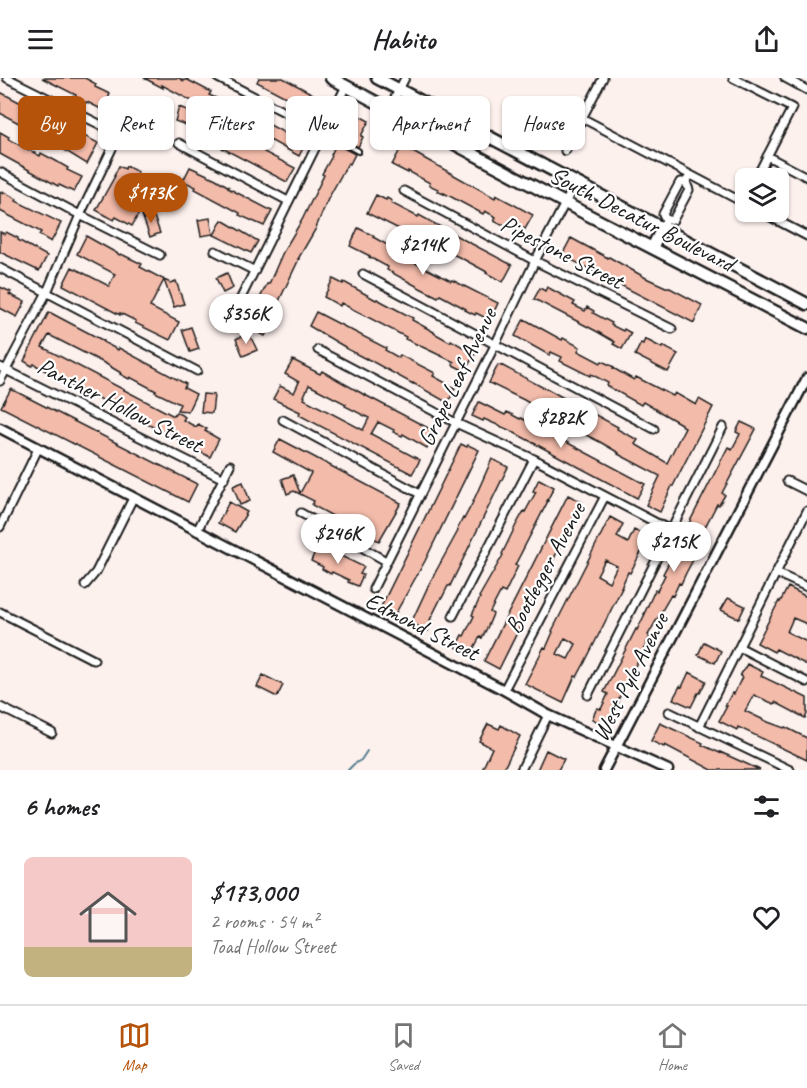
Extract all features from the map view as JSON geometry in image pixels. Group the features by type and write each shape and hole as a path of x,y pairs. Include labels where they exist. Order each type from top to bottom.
{"main road":[{"name":"South Decatur Boulevard","path":"331,78 370,99"},
{"name":"South Decatur Boulevard","path":"377,78 576,182 664,224 807,304"},
{"name":"South Decatur Boulevard","path":"466,150 807,328"},
{"path":"652,248 664,224"}],"street":[{"path":"0,381 3,368 47,292 80,215 119,134 7,78"},
{"path":"218,78 286,113"},
{"path":"396,96 405,78"},
{"path":"585,112 603,78"},
{"path":"733,78 792,108 761,168"},
{"path":"785,78 807,90"},
{"path":"341,96 346,86"},
{"path":"585,120 688,178 735,198"},
{"path":"179,142 288,201"},
{"path":"233,314 314,150"},
{"path":"767,156 807,177"},
{"path":"0,172 160,255"},
{"path":"688,178 689,190 673,220 664,224 663,213 680,182 688,178"},
{"name":"Grape Leaf Avenue","path":"373,589 576,182"},
{"name":"Pipestone Street","path":"404,191 535,261 672,329"},
{"path":"780,222 807,236"},
{"path":"215,251 255,271"},
{"path":"0,268 197,371"},
{"path":"363,274 654,429"},
{"path":"318,350 456,423 534,459 670,530"},
{"name":"Panther Hollow Street","path":"3,368 224,478"},
{"name":"West Pyle Avenue","path":"604,770 807,378"},
{"path":"283,420 420,494"},
{"path":"588,695 723,427"},
{"name":"Edmond Street","path":"0,428 548,715 668,770"},
{"path":"0,527 38,449"},
{"path":"453,616 534,459"},
{"path":"197,531 230,465"},
{"path":"786,481 807,491"},
{"name":"Bootlegger Avenue","path":"504,690 605,496"},
{"path":"85,585 96,572 133,498"},
{"path":"699,727 807,511"},
{"path":"301,513 386,561"},
{"path":"776,573 807,587"},
{"path":"0,612 94,660"},
{"path":"739,647 807,682"},
{"path":"0,707 52,733"},
{"path":"669,712 790,770"},
{"path":"521,770 548,715"}],"building":[{"path":"42,78 85,78 96,84 95,87 110,94 109,96 98,96 98,108 86,103 86,96 76,95"},
{"path":"144,78 179,78 184,81 186,79 211,92 209,95 211,96 186,96 186,98 162,85 163,88"},
{"path":"259,78 283,78 317,96 286,97 257,82"},
{"path":"0,92 18,101 18,123 0,113"},
{"path":"179,107 186,110 186,125 175,121"},
{"path":"358,115 369,121 361,136 363,137 358,147"},
{"path":"274,127 286,134 286,149 274,142"},
{"path":"0,132 18,144 18,150 29,150 40,156 41,153 82,177 74,192 58,186 0,154"},
{"path":"86,137 98,143 87,164 64,150 86,150"},
{"path":"226,150 265,150 264,152 295,168 287,182"},
{"path":"288,150 302,150 299,156"},
{"path":"333,150 347,150 355,154 328,199 315,230 298,259 269,322 271,324 265,336 246,326 283,252 302,220"},
{"path":"400,150 409,150 495,198 496,195 533,215 525,229 520,227 518,232 494,221 496,217 485,211 483,214 437,191 438,189 429,185 430,183 408,171 408,173 392,165"},
{"path":"119,166 125,169 126,166 138,172 129,191 146,200 132,226 116,217 114,220 96,210"},
{"path":"190,167 272,211 264,226 239,215 240,213 183,181"},
{"path":"0,192 3,194 4,192 17,199 16,201 61,223 51,242 39,235 41,232 0,211"},
{"path":"376,195 386,200 387,198 392,201 391,203 418,217 419,215 512,265 503,282 463,259 444,250 443,253 367,213"},
{"path":"152,211 160,233 150,237 142,215"},
{"path":"210,218 213,234 201,236 198,220"},
{"path":"222,220 258,241 251,253 214,235"},
{"path":"358,228 393,248 392,251 498,303 490,320 465,310 440,295 438,297 420,288 350,246"},
{"path":"0,232 5,234 6,232 18,238 47,256 39,271 0,252"},
{"path":"86,236 142,264 140,267 170,283 176,281 184,304 174,307 164,280 150,307 179,322 170,340 63,285 72,267 109,286 115,274 77,254"},
{"path":"571,238 702,305 694,323 562,255"},
{"path":"227,273 233,288 223,293 216,278"},
{"path":"333,279 343,284 344,282 413,318 412,320 434,333 475,354 463,370 453,365 454,362 405,339 406,337 341,303 340,306 324,297"},
{"path":"0,287 25,302 17,317 0,308"},
{"path":"547,287 575,302 573,305 585,311 587,307 594,311 593,313 612,323 611,325 631,333 622,349 596,331 534,299 540,288 545,291"},
{"path":"49,312 186,384 184,388 196,394 188,411 177,410 180,404 49,335 42,347 172,415 176,412 185,417 183,420 196,427 198,424 207,429 205,431 219,439 210,457 34,364 32,366 24,361"},
{"path":"316,312 386,348 385,350 399,358 400,355 435,373 433,376 455,388 448,403 309,326"},
{"path":"524,319 580,347 578,351 614,367 634,380 636,377 673,396 675,393 696,405 699,399 713,407 660,512 646,505 660,476 565,422 564,424 524,400 489,383 498,365 501,365 576,403 573,408 590,417 592,413 618,427 617,429 638,440 635,444 667,463 685,427 643,402 641,405 607,386 608,383 591,374 590,376 560,361 562,357 551,352 549,355 515,336"},
{"path":"191,327 199,349 190,352 182,330"},
{"path":"249,333 257,350 243,356 236,339"},
{"path":"645,339 678,354 668,372 635,355"},
{"path":"293,360 320,374 322,371 436,432 427,448 403,434 402,436 393,432 394,430 378,422 371,434 420,460 412,474 273,399 280,386 294,393 299,382 285,374","holes":["309,385 346,404 345,406 369,418 363,430 304,399 304,396"]},
{"path":"11,389 197,484 188,502 1,407"},
{"path":"203,394 214,395 212,413 201,412"},
{"path":"479,402 505,415 507,412 521,418 645,484 637,498 511,431 472,416"},
{"path":"741,422 756,429 722,493 725,495 719,505 717,504 689,558 693,560 681,584 679,583 673,596 671,595 648,635 650,636 607,726 592,719 597,708 601,709 608,694 604,692 728,447 732,449 740,434 736,432"},
{"path":"280,439 401,503 379,541 312,505 314,501 294,491 287,494 282,479 293,475 300,493 311,473 273,452"},
{"path":"461,444 479,450 425,561 394,616 380,609"},
{"path":"492,459 508,467 450,586 430,620 432,621 428,631 411,623 472,504"},
{"path":"539,479 554,487 515,565 518,566 505,593 501,591 490,612 493,614 488,626 470,655 456,647 474,616 472,615 479,597 503,555 516,525 536,492 533,491"},
{"path":"243,482 250,501 240,505 233,486"},
{"path":"568,495 582,502 499,669 484,661"},
{"path":"229,502 247,512 235,532 218,523"},
{"path":"610,517 623,524 617,537 628,543 634,530 649,537 630,573 628,572 563,703 525,684 544,647 546,648 552,631","holes":["605,560 617,566 609,582 597,575","565,638 576,644 568,659 557,654"]},
{"path":"318,545 364,567 358,586 332,572 331,574 311,561"},
{"path":"788,587 807,597 807,624 793,618 787,632 807,642 807,665 776,649 774,652 757,643"},
{"path":"728,598 745,606 739,619 721,610"},
{"path":"704,642 721,651 715,663 698,655"},
{"path":"747,664 763,672 761,676 807,698 805,718 775,702 774,704 754,695 745,711 807,738 807,760 738,727 737,730 719,721"},
{"path":"689,672 706,681 691,707 673,699"},
{"path":"263,675 283,685 277,697 257,687"},
{"path":"660,723 703,743 702,745 760,770 712,770 665,745 664,747 651,741"},
{"path":"488,724 499,729 501,725 520,736 503,770 482,770 492,748 479,741"},
{"path":"546,750 564,759 558,770 537,770"}],"waterway":[{"path":"348,770 361,760 367,751"}]}
